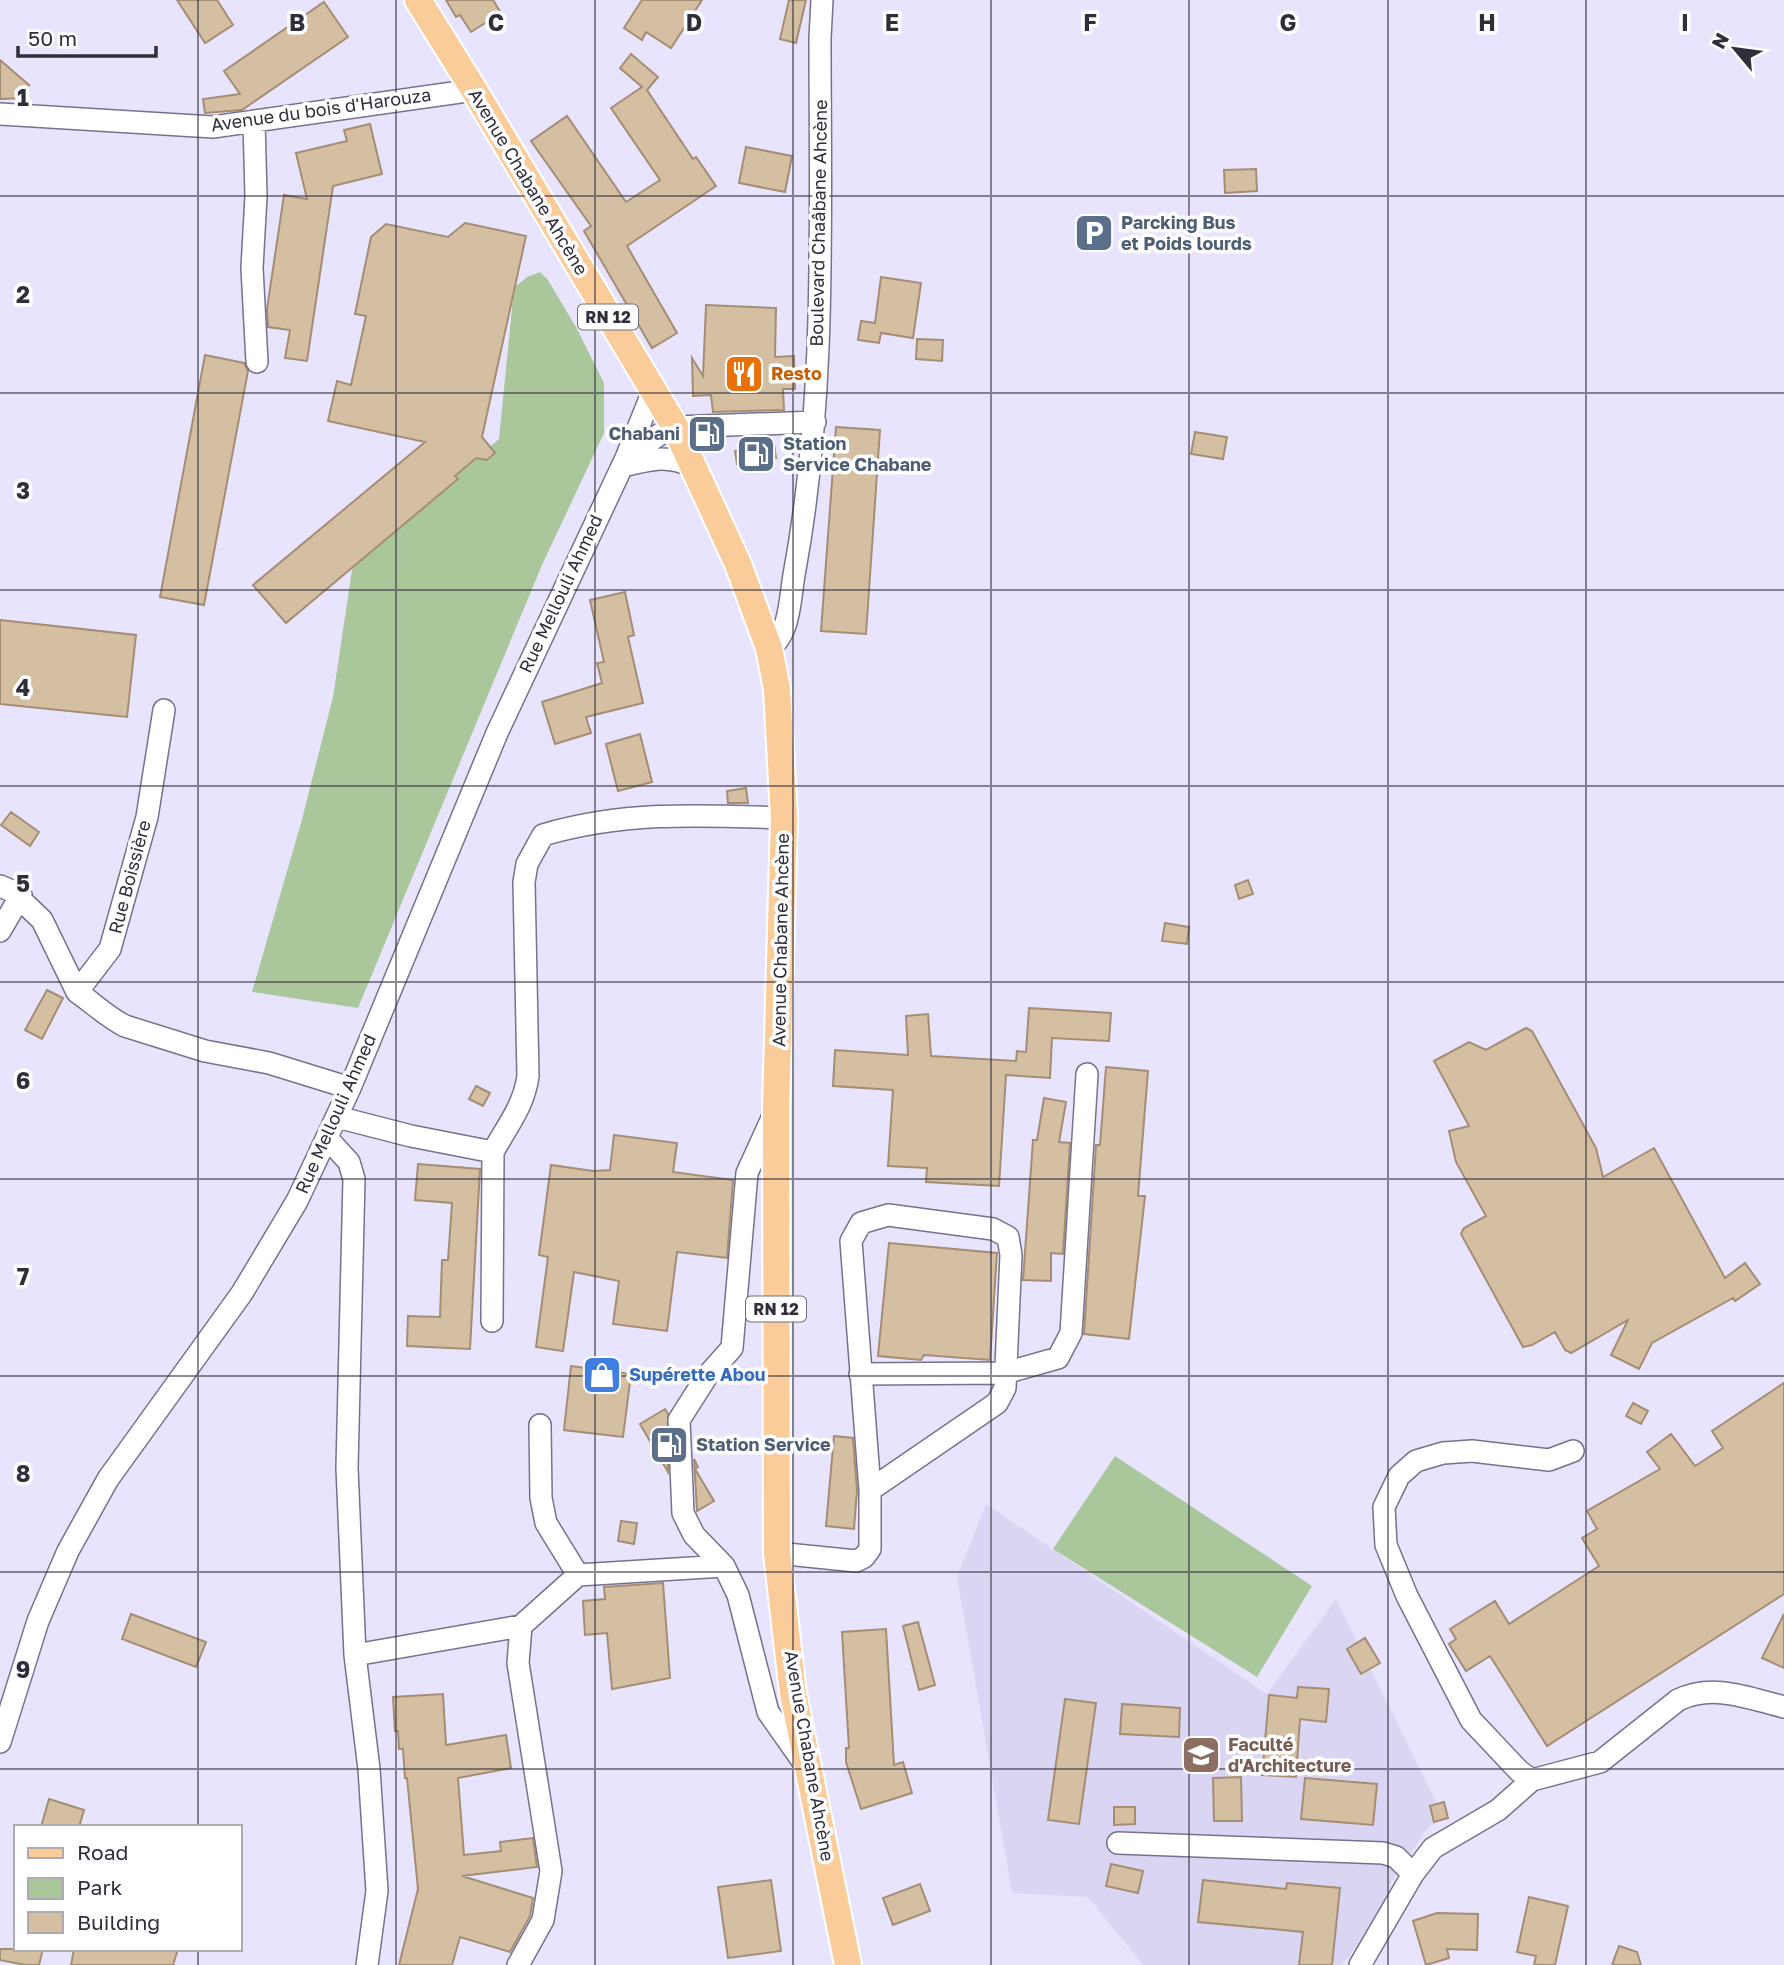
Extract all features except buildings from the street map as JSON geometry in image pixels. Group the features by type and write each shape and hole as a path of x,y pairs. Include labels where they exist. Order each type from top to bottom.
{"main road":[{"name":"Avenue Chabane Ahcène","path":"418,0 675,427 738,564 769,648 777,689 784,818 776,1109 777,1553 793,1693 848,1965"}],"street":[{"name":"Boulevard Chaâbane Ahcène","path":"769,648 783,635 801,538 815,422 820,284 822,0"},
{"name":"Avenue du bois d'Harouza","path":"0,114 213,127 474,90"},
{"path":"254,121 256,196 252,268 257,362"},
{"name":"Rue Mellouli Ahmed","path":"0,1742 38,1621 68,1551 108,1479 242,1293 297,1201 351,1088 497,733 624,462 646,380"},
{"path":"624,462 666,430 675,427 815,422"},
{"path":"624,462 670,458 693,466"},
{"name":"Rue Boissière","path":"76,992 110,949 147,817 164,710"},
{"path":"492,1321 493,1152 526,1095 528,1076 524,882 527,864 543,835 581,824 640,816 784,818"},
{"path":"0,886 21,895"},
{"path":"21,895 20,899 42,920 76,992 114,1020 125,1026 205,1051 269,1063 351,1088"},
{"path":"0,931 21,895"},
{"path":"860,1374 1006,1373 1058,1357 1071,1333 1087,1074"},
{"path":"776,1109 747,1173 732,1348 707,1376 679,1420 684,1513 694,1535 724,1566 738,1595 768,1712 809,1771"},
{"path":"337,1117 411,1136 493,1152"},
{"path":"327,1138 349,1162 354,1179 347,1468 355,1655 369,1769 377,1891 367,1965"},
{"path":"777,1553 856,1561 864,1557 870,1549 870,1490 851,1241 861,1223 888,1215 993,1229 1008,1237 1011,1255 1005,1388 998,1403 870,1490"},
{"path":"540,1425 541,1498 545,1523 578,1575"},
{"path":"1532,1780 1471,1720 1407,1596 1386,1545 1384,1507 1399,1476 1416,1461 1443,1453 1472,1451 1549,1460 1573,1451"},
{"path":"355,1655 521,1626 578,1575 724,1566"},
{"path":"518,1965 543,1920 551,1871 518,1663 521,1626"},
{"path":"1360,1965 1413,1874 1433,1848 1498,1810 1532,1780 1600,1762 1678,1700 1692,1693 1718,1690 1784,1707"},
{"path":"1118,1843 1383,1853 1396,1857 1413,1874"}],"shaded area":[{"name":"Faculté d'Architecture","path":"986,1504 1267,1694 1336,1599 1443,1816 1427,1829 1392,1881 1379,1915 1340,1965 1143,1965 1088,1897 1012,1893 957,1577"}],"green space":[{"path":"540,272 548,280 577,329 604,383 604,433 542,565 358,1008 252,992 301,823 333,697 353,563 499,439 514,288 527,277"},
{"path":"1115,1456 1312,1586 1257,1677 1053,1549"}],"place":[{"name":"Parcking Bus et Poids lourds","path":"1094,233"},
{"name":"Resto","path":"744,374"},
{"name":"Chabani","path":"707,434"},
{"name":"Station Service Chabane","path":"756,454"},
{"name":"Supérette Abou","path":"602,1375"},
{"name":"Station Service","path":"669,1445"},
{"name":"Faculté d'Architecture","path":"1201,1755"}]}
